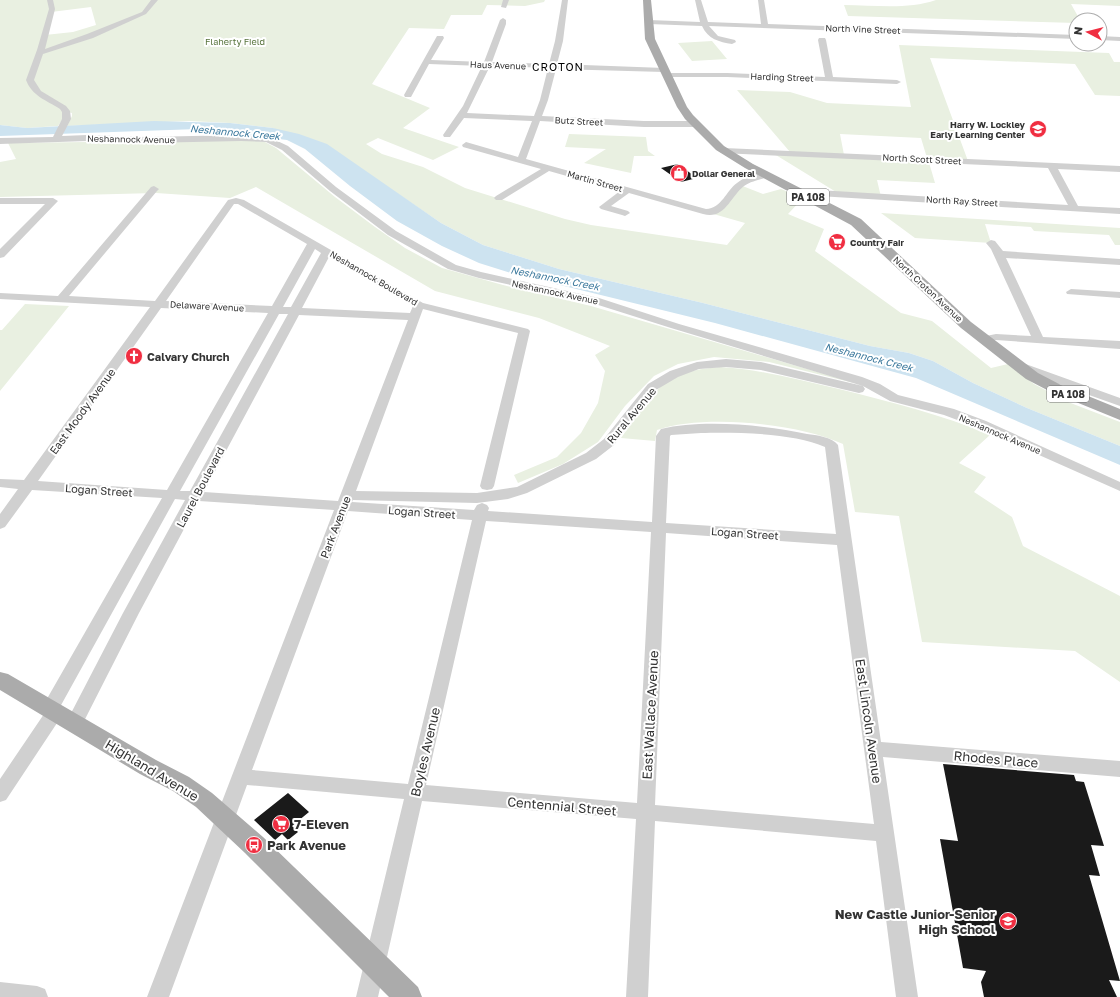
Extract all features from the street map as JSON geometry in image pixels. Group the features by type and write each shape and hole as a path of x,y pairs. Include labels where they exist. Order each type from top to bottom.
{"main road":[{"name":"North Croton Avenue","path":"647,0 650,40 684,111 724,151 764,175 847,217 863,228 955,315 1032,376 1056,388 1120,415"},
{"name":"Highland Avenue","path":"0,680 181,784 204,800 260,850 408,997"}],"street":[{"path":"50,0 52,9 40,52 30,76 31,85 42,97 65,109 67,116 56,138"},
{"path":"40,52 90,36 144,13 154,0"},
{"path":"521,161 544,100 553,67 565,0"},
{"path":"698,0 704,23 712,36 721,40 732,42"},
{"path":"761,0 765,25"},
{"path":"447,135 462,115 480,82 501,30 503,20"},
{"name":"North Vine Street","path":"649,22 1068,37"},
{"path":"408,95 440,38"},
{"path":"1108,38 1120,39"},
{"path":"822,40 829,79"},
{"name":"Haus Avenue","path":"427,62 666,73"},
{"name":"Harding Street","path":"666,73 897,82"},
{"name":"Butz Street","path":"462,115 644,124 696,124"},
{"name":"Neshannock Avenue","path":"0,141 56,138 145,140 241,138 259,139 272,142 285,148 333,189 392,233 452,267 479,276 605,303 675,326 858,380 876,387 894,398 949,412 981,424 1120,487"},
{"name":"Martin Street","path":"466,145 706,212 716,211 730,198 740,185 764,175"},
{"name":"North Scott Street","path":"724,151 1120,169"},
{"path":"1050,166 1074,208"},
{"path":"499,198 548,168"},
{"path":"61,299 154,189"},
{"path":"625,213 604,207 627,190"},
{"name":"North Ray Street","path":"805,196 818,193 1120,211"},
{"path":"0,202 53,201 0,255"},
{"name":"Neshannock Boulevard","path":"234,201 241,202 313,243 417,311 524,331 486,486"},
{"name":"East Moody Avenue","path":"0,524 231,202 234,201"},
{"path":"991,242 1039,340"},
{"name":"Laurel Boulevard","path":"60,715 171,495 313,243"},
{"name":"Laurel Boulevard","path":"60,715 135,606 327,252"},
{"path":"998,254 1120,262"},
{"path":"1071,292 1120,296"},
{"name":"Delaware Avenue","path":"0,296 295,310 417,311"},
{"name":"Park Avenue","path":"158,997 417,311"},
{"path":"985,339 996,337 1120,345"},
{"name":"Rural Avenue","path":"345,501 477,498 508,494 522,490 591,456 609,442 652,387 674,374 697,366 726,363 760,366 894,398"},
{"path":"1020,366 1120,402"},
{"name":"East Lincoln Avenue","path":"665,433 673,431 724,428 765,431 816,439 831,445 907,997"},
{"name":"East Wallace Avenue","path":"637,997 663,436 665,433"},
{"name":"Logan Street","path":"0,483 171,495 345,501 659,528 844,540"},
{"name":"Boyles Avenue","path":"367,997 481,512"},
{"path":"0,794 60,715"},
{"name":"Rhodes Place","path":"873,749 1120,769"},
{"name":"Centennial Street","path":"240,777 885,833"},
{"path":"0,993 37,997"}],"green space":[{"name":"Flaherty Field","path":"0,0 545,0 544,2 525,6 487,5 482,15 451,15 444,29 409,28 372,84 430,108 403,128 459,147 433,160 378,138 366,144 382,154 423,167 465,188 565,219 591,225 727,245 745,223 710,213 740,185 763,194 781,189 803,198 788,214 824,229 815,251 901,313 932,321 991,368 1008,364 1034,384 1068,402 1120,422 1120,446 1027,408 973,383 933,361 909,353 870,346 703,303 559,269 483,245 441,223 385,185 273,128 230,123 189,121 67,126 72,113 67,112 58,126 27,128 0,125","holes":["91,7 96,25 73,32 45,35 51,12"]},
{"path":"936,0 1120,0 1120,6 1071,4 1076,12 1068,12 1068,23 848,16 844,5 902,6"},
{"path":"712,41 727,59 692,61 678,43"},
{"path":"899,45 1109,53 1114,62 1120,62 1120,96 1095,95 1075,64 930,58 968,161 928,159 935,183 877,180 881,197 841,195 771,152 790,152 737,90 790,92 827,103 911,107","holes":["840,134 921,138 927,158 844,155"]},
{"path":"569,134 646,137 648,151 655,156 634,156 631,173 584,163 606,149 565,147"},
{"path":"248,140 265,142 276,148 335,197 375,227 405,248 442,268 503,285 591,306 862,385 769,362 714,357 678,364 654,376 625,406 598,442 563,464 518,483 514,475 557,457 581,433 598,403 605,371 595,355 610,346 539,318 435,291 256,187 230,198 156,193 0,197 0,162 16,159 8,143"},
{"path":"881,213 1120,228 1120,245 1115,245 1109,235 1034,231 1031,227 985,224 991,243 915,238"},
{"path":"25,304 69,306 0,391 0,330 2,330"},
{"path":"719,367 764,372 839,389 934,415 990,435 959,463 986,477 974,492 1012,517 1023,546 1120,596 1120,682 1075,651 922,642 899,516 855,512 843,444 802,431 777,426 725,422 700,422 677,425 657,430 655,441 621,438 650,398 663,384 676,376 694,370"}],"water":[{"name":"Neshannock Creek","path":"154,121 230,123 273,128 299,134 327,144 441,223 483,245 559,269 703,303 870,346 909,353 933,361 973,383 1027,408 1120,446 1120,465 916,378 715,323 511,273 479,263 442,246 397,221 350,186 305,149 287,140 198,129 0,136 0,125 27,128"}],"building":[{"name":"Dollar General","path":"678,164 697,178 681,182 661,168"},
{"name":"New Castle Junior-Senior High School","path":"943,764 1074,775 1076,781 1084,782 1104,846 1091,845 1100,876 1089,875 1120,981 1109,980 1117,997 984,997 981,982 986,971 963,968 940,839 958,841"},
{"path":"288,793 309,812 292,826 298,832 288,840 282,834 275,840 254,820"}],"place":[{"name":"Harry W. Lockley Early Learning Center","path":"1038,129"},
{"name":"Dollar General","path":"679,173"},
{"name":"Country Fair","path":"837,242"},
{"name":"Calvary Church","path":"134,356"},
{"name":"7-Eleven","path":"281,824"},
{"name":"Park Avenue","path":"254,845"},
{"name":"New Castle Junior-Senior High School","path":"1008,921"}],"district":[{"name":"CROTON","path":"558,66"}]}
